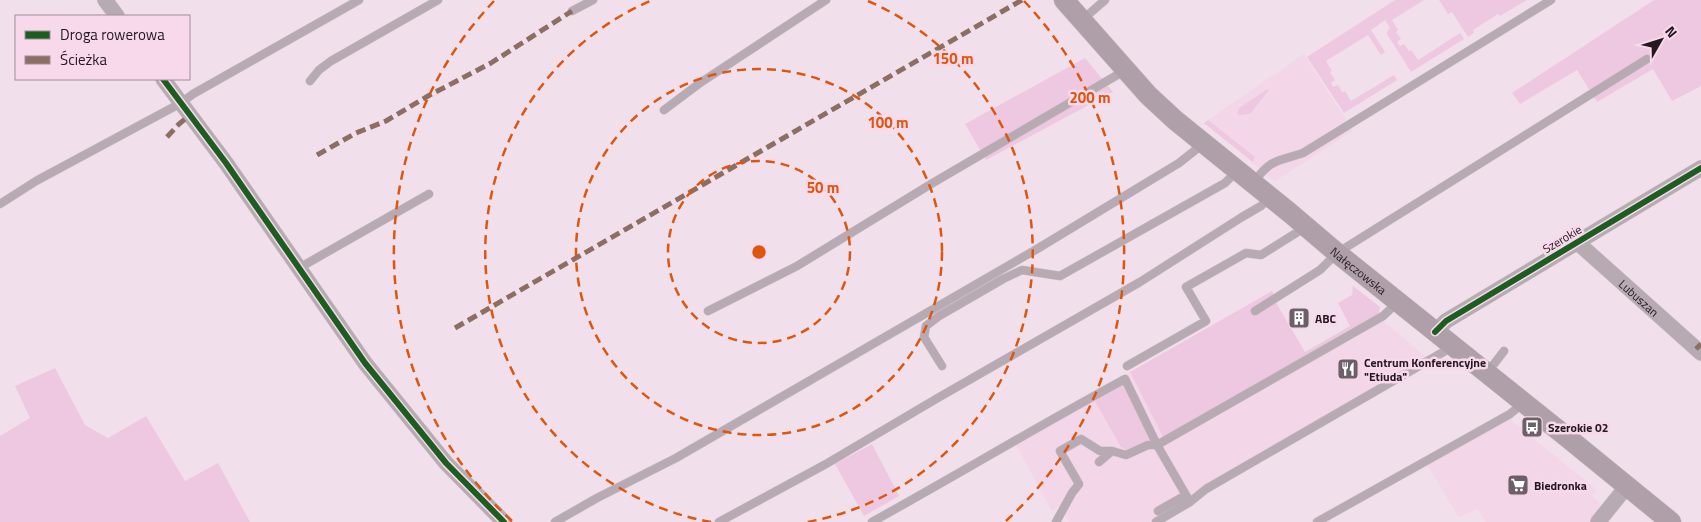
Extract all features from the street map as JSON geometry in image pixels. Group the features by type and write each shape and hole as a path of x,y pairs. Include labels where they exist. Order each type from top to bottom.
{"main road":[{"name":"Nałęczowska","path":"1064,0 1164,111 1336,253 1524,402 1671,522"}],"street":[{"path":"105,0 116,15"},
{"path":"164,80 226,163 365,362 440,456 504,522"},
{"name":"Szerokie","path":"1443,338 1450,319 1701,168"},
{"name":"Lubuszan","path":"1578,243 1699,349"},
{"path":"1598,522 1627,486"}],"lane":[{"path":"0,204 44,176 181,103 193,94 359,0"},
{"path":"310,81 319,70 331,61 438,0"},
{"path":"572,11 593,0"},
{"path":"664,110 700,83 826,0"},
{"path":"1082,20 1105,0"},
{"path":"942,366 924,337 926,326 939,316 1022,270 1060,276 1225,183 1245,176 1272,162 1303,153 1550,0"},
{"path":"1255,310 1320,270 1336,253 1647,59"},
{"path":"708,310 797,266 931,184 1126,70"},
{"path":"555,522 597,498 676,458 1028,254 1179,162 1204,143"},
{"path":"299,268 429,194"},
{"path":"719,522 826,464 1140,282 1262,206 1270,197"},
{"path":"1126,366 1206,321 1186,287 1246,252 1261,255 1306,227"},
{"path":"1056,522 1079,484 1060,452 1081,439 1100,451 1112,451 1126,455 1148,445 1157,445 1383,316 1398,302"},
{"path":"1156,522 1188,499 1445,351 1443,338"},
{"path":"1487,373 1504,351"},
{"path":"872,522 1125,378 1157,445 1188,499"},
{"path":"1318,522 1510,414 1524,402"},
{"path":"1099,462 1112,451"},
{"path":"1158,511 1188,499"}],"shaded area":[{"path":"1395,0 1424,0 1392,20 1398,30 1396,32 1401,39 1397,42 1400,46 1404,44 1409,51 1411,50 1418,60 1460,33 1464,39 1411,72 1387,34 1390,28 1385,20 1371,30 1385,52 1381,55 1368,35 1326,61 1335,80 1331,83 1333,87 1338,85 1342,92 1345,91 1351,101 1394,75 1397,80 1344,113 1307,57"},
{"path":"1439,0 1527,0 1500,16 1498,14 1473,30 1474,33 1468,37 1452,12 1448,14"},
{"path":"1654,0 1701,0 1701,86 1672,101 1653,69 1597,102 1577,70 1520,104 1512,93"},
{"path":"1304,54 1353,131 1275,181 1204,123"},
{"path":"1085,58 1113,92 986,160 965,124"},
{"path":"1266,90 1269,90 1250,114 1237,114 1239,108"},
{"path":"1208,120 1255,157 1253,162 1204,123"},
{"path":"1353,286 1380,307 1378,316 1164,439 1130,372 1272,291 1278,306 1305,352 1350,326 1338,303 1352,295"},
{"path":"1380,318 1426,357 1148,522 1069,522 1059,506 1052,511 1014,441 1031,431 1029,428 1130,372 1165,441"},
{"path":"55,368 85,425 108,438 146,416 185,481 218,463 250,522 0,522 0,436 30,418 15,386"},
{"path":"1123,385 1152,439 1127,450 1121,447 1095,401"},
{"path":"1510,419 1597,490 1592,496 1601,504 1590,522 1486,522 1478,509 1459,517 1426,463"},
{"path":"872,444 899,496 864,516 835,464"}],"marked path":[{"path":"455,328 1022,0"},
{"path":"317,155 356,133 386,121 428,96 491,63 572,11"},
{"path":"167,137 190,115"},
{"path":"1696,349 1701,344"}],"cycle path":[{"path":"164,80 226,163 365,363 446,463 504,522"},
{"path":"1435,332 1446,321 1701,168"}],"place":[{"name":"ABC","path":"1299,318"},
{"name":"Centrum Konferencyjne \"Etiuda\"","path":"1348,369"},
{"name":"Szerokie 02","path":"1532,427"},
{"name":"Biedronka","path":"1518,485"}]}
